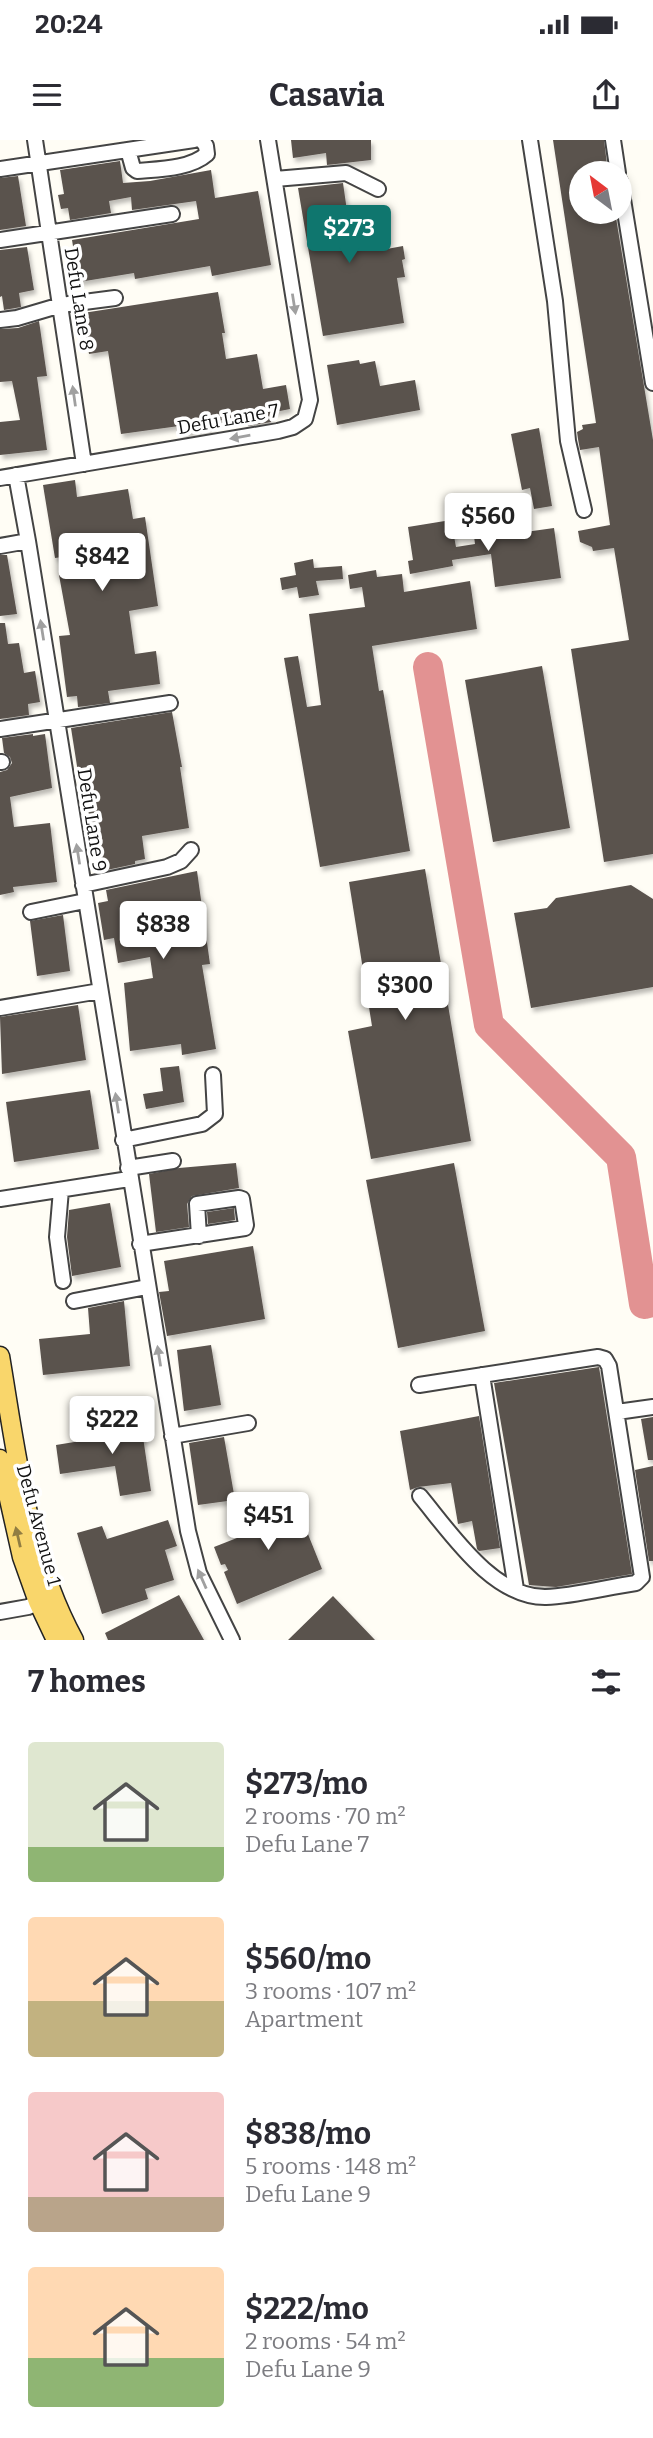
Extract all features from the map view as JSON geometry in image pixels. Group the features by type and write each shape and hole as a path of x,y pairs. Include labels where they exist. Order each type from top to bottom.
{"main road":[{"name":"Defu Avenue 1","path":"0,1356 5,1455 22,1558 56,1640"},
{"name":"Defu Avenue 1","path":"5,1455 74,1640"}],"street":[{"name":"Defu Lane 8","path":"35,140 84,464"},
{"path":"0,169 194,140"},
{"path":"128,150 133,168 137,172 169,168 200,160 207,154 202,140"},
{"name":"Defu Lane 7","path":"0,478 278,431 293,428 305,419 310,400 268,140"},
{"path":"530,140 554,290 568,441 584,510"},
{"path":"613,140 616,161"},
{"path":"275,179 346,173 378,188"},
{"path":"0,240 172,214"},
{"path":"627,224 653,383"},
{"path":"0,320 17,318 61,305 115,298"},
{"name":"Defu Lane 9","path":"16,475 188,1531 199,1573 232,1640"},
{"path":"0,545 28,541"},
{"path":"0,729 170,703"},
{"path":"83,885 167,867 181,861 191,850"},
{"path":"31,912 85,901"},
{"path":"0,1008 100,992"},
{"path":"123,1140 202,1125 208,1121 215,1114 213,1074"},
{"path":"0,1199 61,1190 173,1161"},
{"path":"0,1189 128,1173"},
{"path":"61,1190 57,1237 63,1281"},
{"path":"140,1244 199,1236"},
{"path":"74,1301 147,1287"},
{"path":"419,1385 602,1358 609,1366 641,1579 636,1583 545,1597 529,1595 482,1570 420,1496"},
{"path":"482,1375 516,1589"},
{"path":"617,1412 653,1407"},
{"path":"172,1436 248,1423"},
{"path":"0,1612 55,1595"}],"building":[{"path":"291,140 371,140 371,160 327,165 326,153 293,158"},
{"path":"553,140 604,140 607,161 569,161 569,224 617,224 653,440 653,854 604,862 571,649 629,640 614,548 593,551 592,547 580,542 578,531 610,525 599,447 580,450 577,432 583,429 582,425 596,423"},
{"path":"120,161 123,183 211,170 215,198 258,191 271,265 212,276 210,266 135,279 134,273 79,282 72,240 199,219 196,201 132,210 131,197 109,201 111,213 70,220 68,208 61,209 58,195 64,194 60,170"},
{"path":"18,176 26,226 0,230 0,178"},
{"path":"343,183 347,211 365,208 369,236 373,235 376,251 403,246 405,277 397,278 404,323 323,336 298,188"},
{"path":"27,247 34,290 19,293 21,307 4,310 2,296 0,297 0,250"},
{"path":"218,292 226,359 257,354 263,389 286,385 290,409 270,413 271,422 248,426 246,416 211,422 212,429 180,434 179,426 121,434 108,351 89,354 83,313"},
{"path":"39,321 47,376 37,377 47,450 0,455 0,422 20,420 12,381 0,382 0,329 18,328"},
{"path":"359,360 360,364 375,361 380,386 415,380 420,410 337,425 327,365"},
{"path":"539,428 552,506 534,509 530,488 522,490 511,434"},
{"path":"75,480 77,497 128,489 133,519 145,517 158,606 129,611 135,654 156,651 160,684 108,691 110,703 78,707 77,696 67,697 59,636 70,635 59,575 136,561 133,547 55,558 43,485"},
{"path":"451,520 456,547 475,544 474,536 554,528 561,578 495,587 491,554 452,560 453,566 410,574 408,561 413,560 408,527"},
{"path":"0,555 7,555 17,614 0,616"},
{"path":"313,559 314,568 342,566 343,579 316,581 319,595 299,598 297,587 282,590 280,578 296,575 294,563"},
{"path":"376,570 377,577 402,574 404,592 470,581 477,629 372,646 379,691 383,690 410,851 320,867 284,658 298,656 307,707 321,705 309,614 365,607 362,587 350,589 348,575"},
{"path":"0,623 5,623 8,644 19,643 24,673 35,671 40,702 28,704 29,715 0,719"},
{"path":"542,666 570,828 493,842 465,680"},
{"path":"172,712 189,828 142,836 145,859 135,861 135,864 102,871 98,842 90,844 86,815 89,815 84,785 80,785 71,728"},
{"path":"45,734 52,788 10,797 14,827 50,823 57,882 13,887 14,892 0,895 0,772 7,770 12,763 10,757 4,753 2,738"},
{"path":"425,869 471,1141 371,1159 348,1031 372,1026 349,882"},
{"path":"197,871 210,964 202,965 216,1049 182,1055 181,1044 130,1051 124,983 153,978 150,957 118,963 114,938 104,940 98,903 108,901 106,890"},
{"path":"631,885 653,899 653,987 531,1008 514,913 547,908 556,898"},
{"path":"63,915 70,971 37,976 30,921"},
{"path":"78,1005 86,1060 2,1074 0,1017"},
{"path":"179,1066 184,1102 146,1109 143,1094 163,1091 160,1068"},
{"path":"90,1090 99,1149 14,1162 6,1102"},
{"path":"236,1163 239,1188 192,1196 187,1204 189,1227 156,1232 149,1174 179,1168"},
{"path":"454,1163 485,1331 398,1348 366,1180"},
{"path":"110,1203 121,1267 72,1276 67,1237 69,1210"},
{"path":"234,1208 235,1220 208,1224 207,1212"},
{"path":"253,1246 265,1319 167,1336 159,1292 169,1291 164,1261"},
{"path":"124,1301 130,1366 43,1375 39,1339 90,1334 88,1308"},
{"path":"211,1345 221,1405 184,1411 177,1350"},
{"path":"599,1367 632,1574 556,1587 529,1585 494,1383"},
{"path":"479,1416 500,1548 479,1551 472,1521 458,1524 451,1483 410,1490 400,1431"},
{"path":"140,1417 151,1491 120,1496 115,1466 60,1474 56,1445 111,1436 109,1422"},
{"path":"653,1417 653,1460 648,1460 641,1419"},
{"path":"224,1437 235,1500 198,1505 189,1443"},
{"path":"653,1466 653,1561 649,1561 635,1470"},
{"path":"293,1497 322,1569 237,1604 224,1572 228,1570 225,1564 221,1565 214,1547 242,1536 236,1520"},
{"path":"168,1520 177,1546 165,1550 174,1580 145,1589 148,1599 102,1614 77,1533 102,1526 107,1539"},
{"path":"179,1595 204,1640 108,1640 105,1633"},
{"path":"333,1596 375,1640 288,1640"}],"taxiway":[{"path":"428,667 489,1025 621,1157 644,1304 653,1302"}]}
